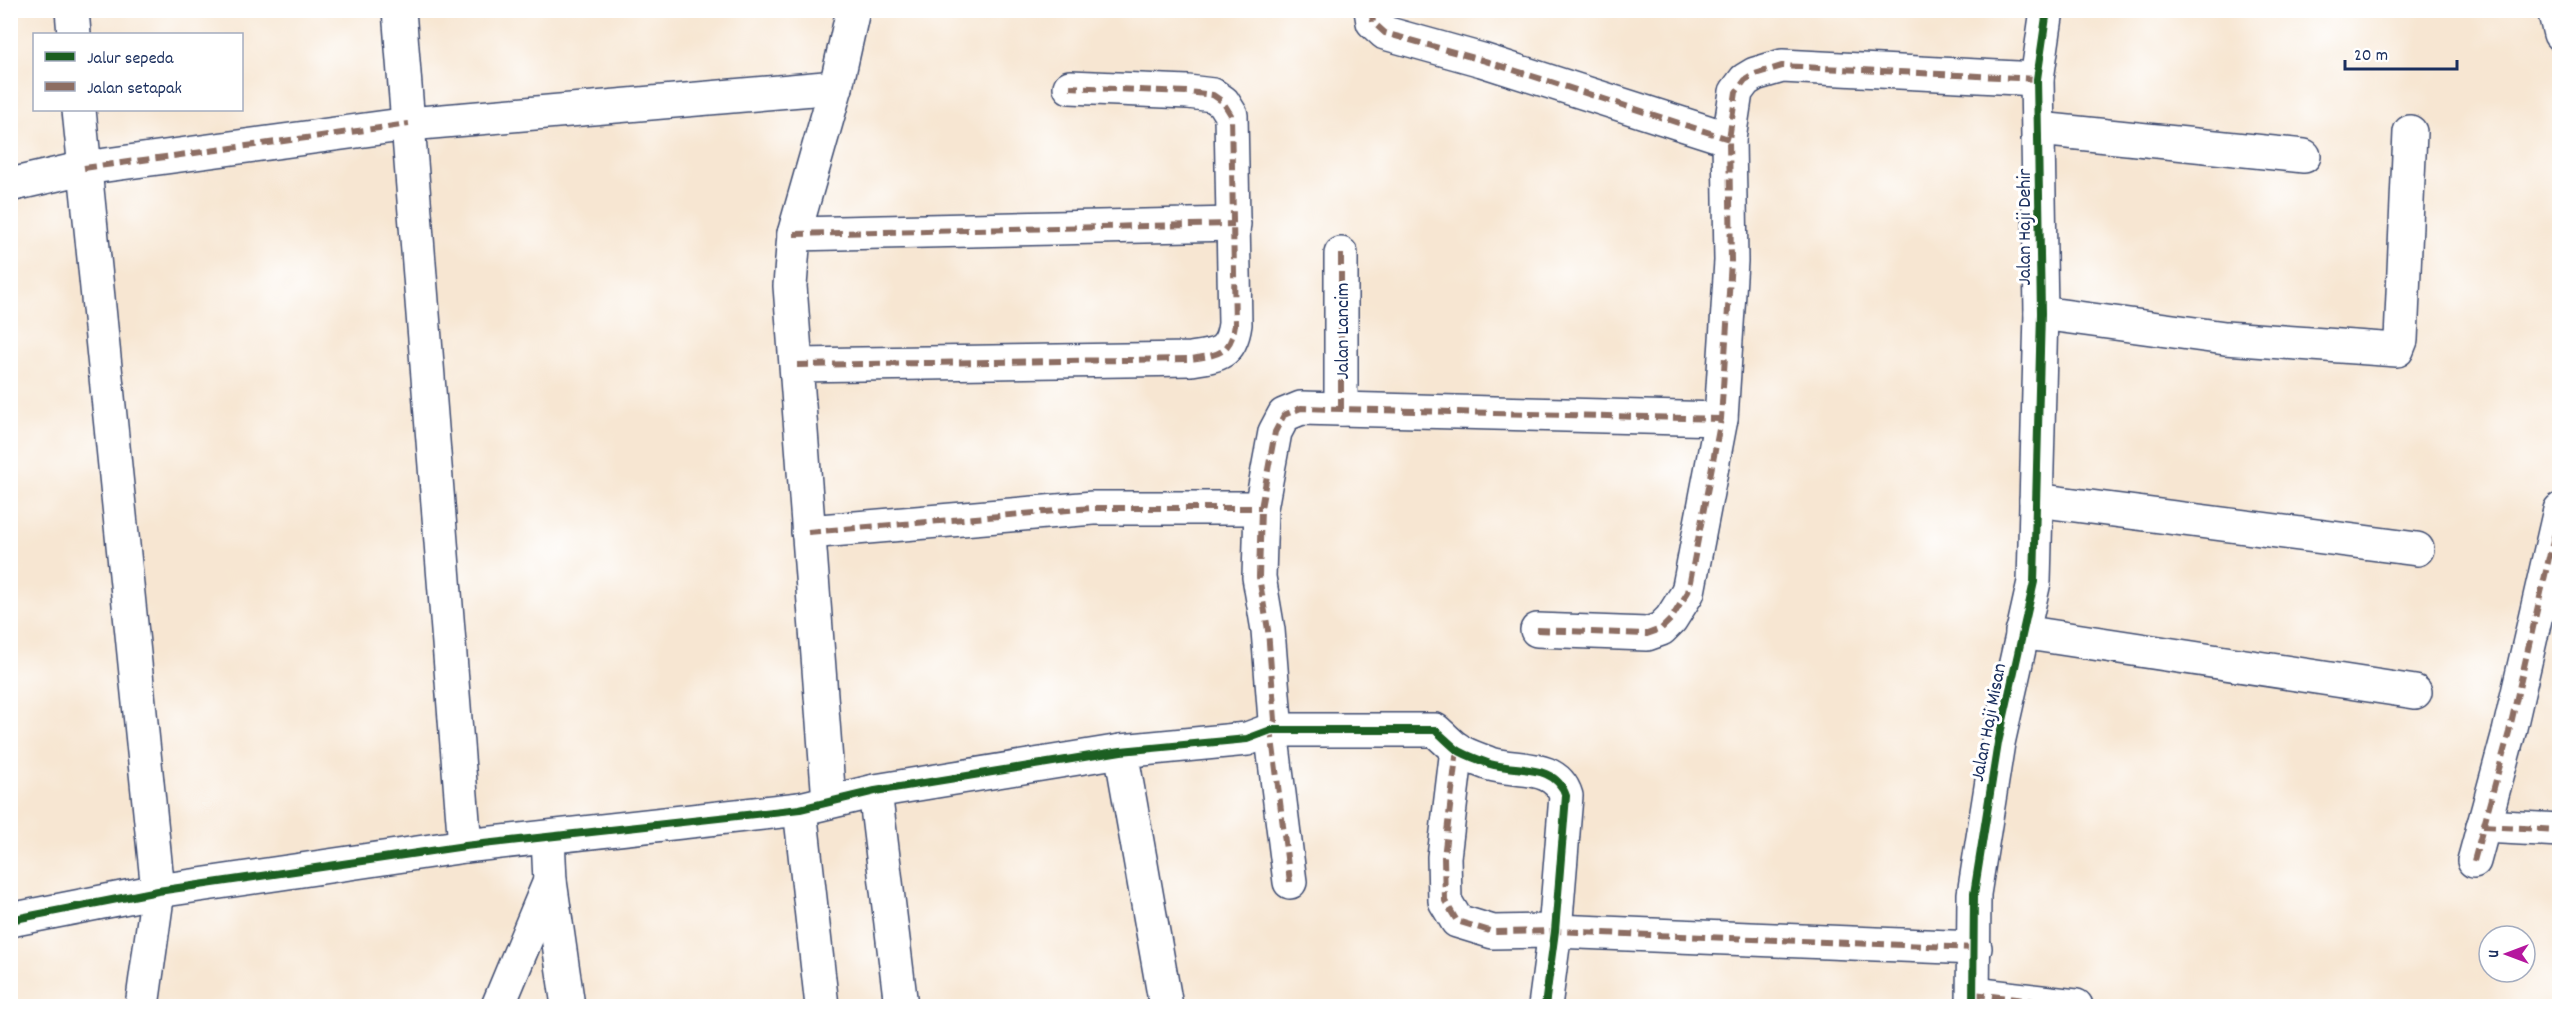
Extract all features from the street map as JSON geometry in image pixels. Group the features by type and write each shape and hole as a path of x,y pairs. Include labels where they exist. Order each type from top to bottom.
{"street":[{"path":"72,10 74,33"},
{"path":"399,10 465,846"},
{"path":"822,1006 808,531 798,365 790,286 794,234 836,87 853,10"},
{"path":"1371,10 1373,22 1385,33 1493,64 1729,139"},
{"name":"Jalan Haji Dehir","path":"2039,445 2041,313 2037,79 2047,10"},
{"path":"2554,10 2559,34"},
{"path":"1537,630 1647,634 1661,629 1671,619 1688,592 1721,419 1731,261 1729,139 1736,92 1745,80 1755,74 1782,66 2037,79"},
{"path":"10,185 84,168 409,124 836,87"},
{"path":"798,365 1179,360 1223,352 1233,342 1235,324 1231,115 1223,102 1213,95 1188,92 1070,87"},
{"path":"80,111 158,891 142,1006"},
{"path":"2039,129 2304,156"},
{"path":"2041,313 2225,338 2397,350 2401,340 2410,132"},
{"path":"794,234 1234,224"},
{"name":"Jalan Lancim","path":"1341,254 1341,409"},
{"path":"1290,882 1271,730 1275,720 1268,630 1259,577 1261,508 1275,432 1284,414 1301,408 1721,419"},
{"name":"Jalan Haji Misan","path":"1974,1000 1974,894 1998,743 2034,582 2039,445"},
{"path":"2036,500 2417,549"},
{"path":"808,531 1093,508 1261,508"},
{"path":"2474,861 2509,732 2559,510"},
{"path":"2022,632 2415,692"},
{"path":"10,920 158,891 465,846 815,805 875,790 1121,751 1247,739 1271,730 1435,730 1456,749 1490,764 1548,774 1558,779 1563,786 1566,796 1555,931 1545,1006"},
{"path":"1456,749 1444,857 1445,901 1457,921 1493,932 1555,931 1975,948"},
{"path":"1121,751 1166,1006"},
{"path":"875,790 901,1006"},
{"path":"2483,826 2559,830"},
{"path":"548,838 550,881 568,1006"},
{"path":"498,1006 550,881"},
{"path":"1974,1000 2076,1006"}],"marked path":[{"path":"1371,10 1373,22 1385,33 1482,60 1729,139"},
{"path":"2554,10 2560,34"},
{"path":"1537,630 1647,634 1661,629 1671,619 1688,592 1721,419 1731,261 1729,139 1736,92 1745,80 1755,74 1782,66 2037,79"},
{"path":"797,365 1191,359 1216,354 1226,347 1230,342 1235,324 1231,115 1223,102 1213,95 1070,87"},
{"path":"84,168 409,124"},
{"path":"794,234 1234,224"},
{"path":"1341,254 1341,409"},
{"path":"1290,882 1271,730 1275,720 1268,630 1259,577 1261,508 1275,432 1284,415 1301,408 1721,419"},
{"path":"808,532 1093,508 1261,508"},
{"path":"2474,861 2509,732 2560,510"},
{"path":"1457,749 1444,857 1445,901 1457,921 1493,932 1555,931 1975,948"},
{"path":"2483,826 2560,830"},
{"path":"1974,994 2076,1006"}],"cycle path":[{"path":"1973,1006 1974,894 1998,743 2034,582 2041,313 2037,79 2047,10"},
{"path":"10,920 158,891 465,846 800,809 875,791 1121,751 1247,739 1271,730 1435,730 1456,749 1472,757 1490,764 1545,773 1561,785 1566,796 1555,931 1545,1006"}]}
